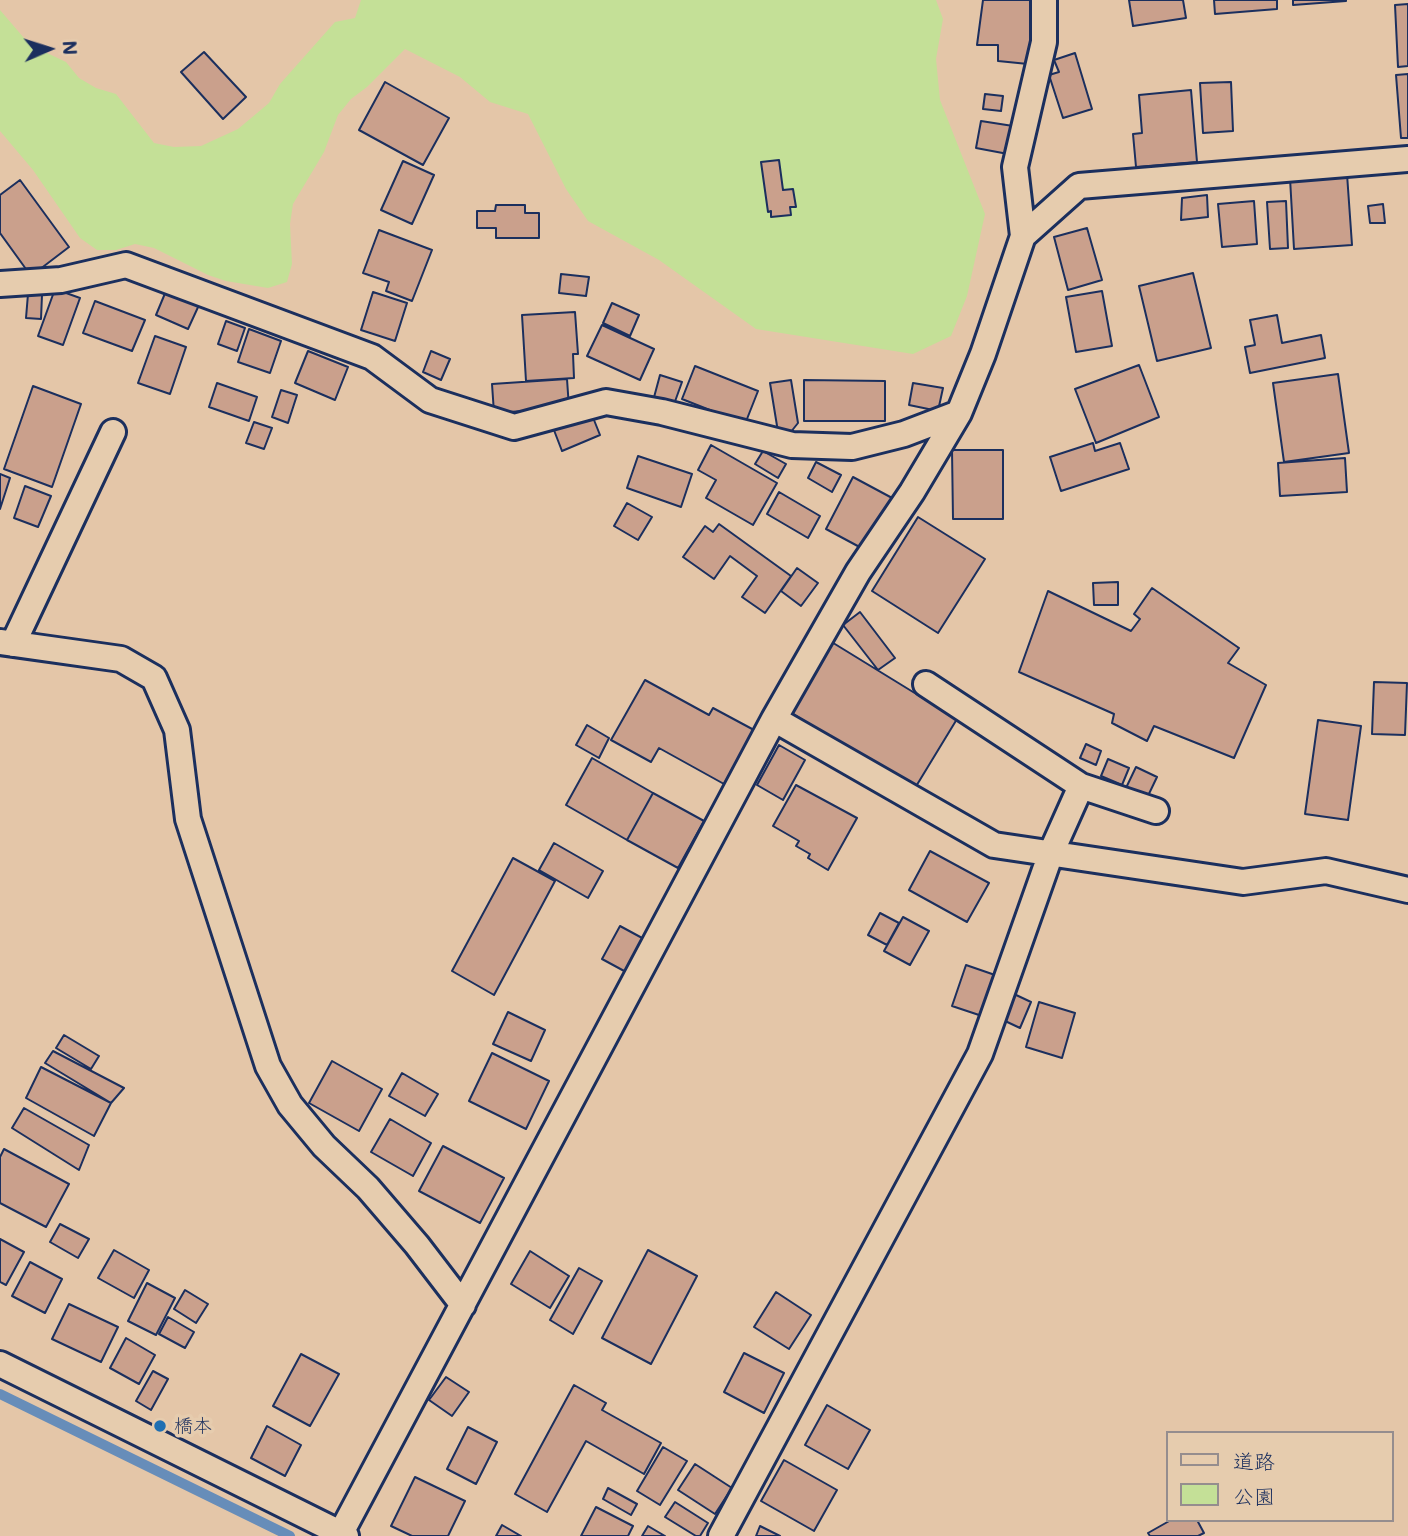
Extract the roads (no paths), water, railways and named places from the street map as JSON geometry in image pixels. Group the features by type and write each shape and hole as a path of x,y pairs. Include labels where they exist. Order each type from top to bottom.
{"street":[{"path":"0,1364 344,1535 774,719 858,572 912,492 959,413 983,354 1023,236 1015,167 1044,42 1044,0"},
{"path":"1023,236 1079,186 1408,159"},
{"path":"0,284 61,280 126,265 372,357 430,400 514,427 606,402 662,412 792,445 852,447 904,434 959,413"},
{"path":"113,432 7,643 121,659 154,678 177,730 188,819 268,1066 290,1105 324,1146 376,1198 463,1305"},
{"path":"926,684 1081,786 1156,811"},
{"path":"774,719 994,845 1243,883 1326,871 1408,890"},
{"path":"721,1536 980,1054 1051,853 1081,786"}],"waterway":[{"path":"0,1394 290,1536"}],"place":[{"name":"橋本","path":"160,1426"}]}
